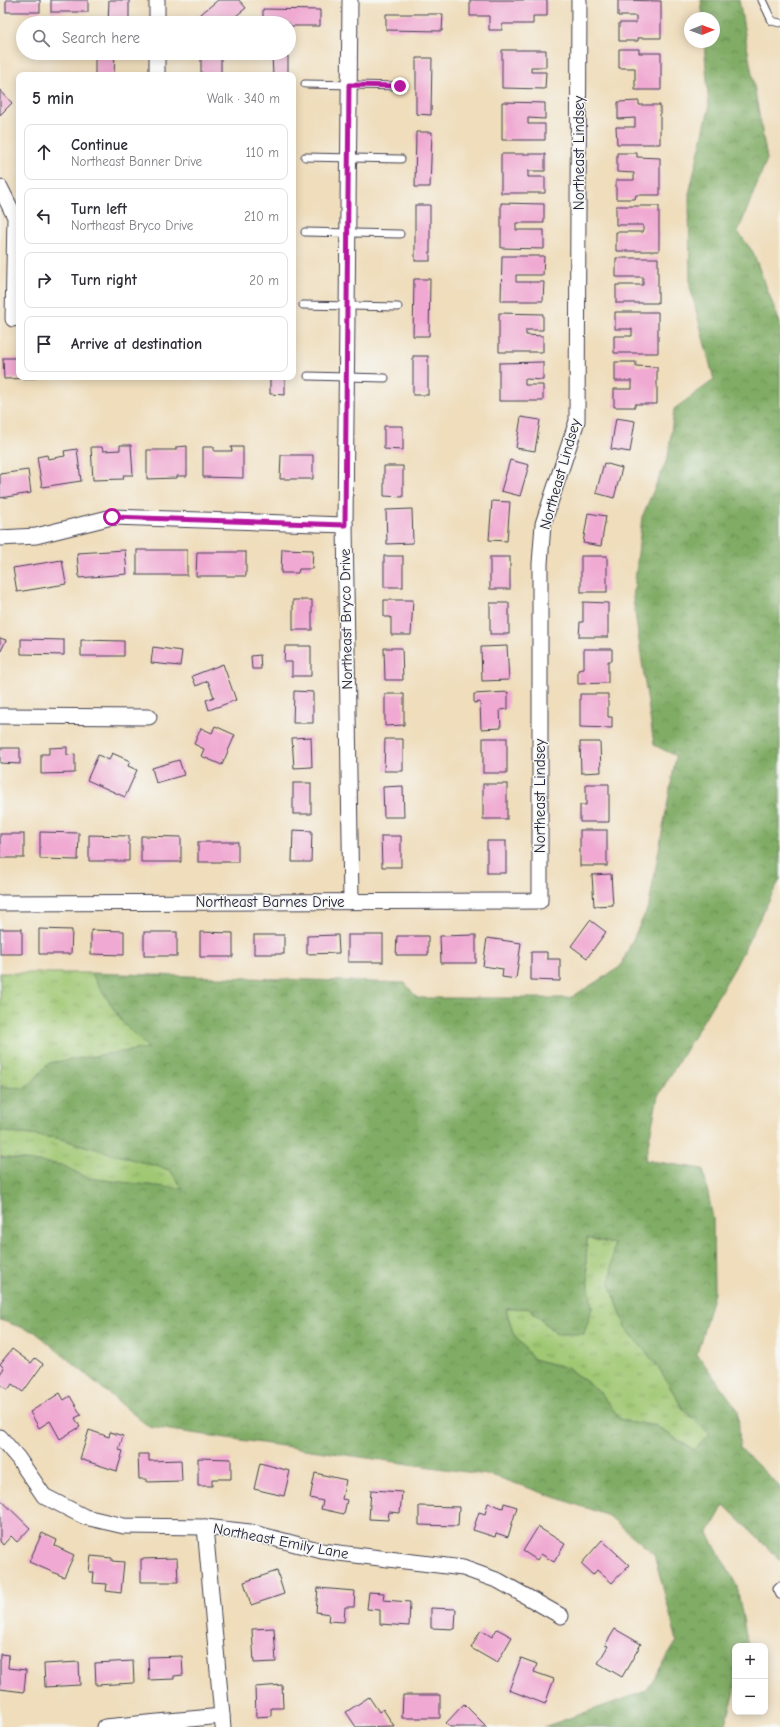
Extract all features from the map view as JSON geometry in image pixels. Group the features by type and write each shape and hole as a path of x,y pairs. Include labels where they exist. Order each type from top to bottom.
{"street":[{"path":"157,0 157,16"},
{"name":"Northeast Bryco Drive","path":"350,0 345,525 351,901"},
{"name":"Northeast Lindsey","path":"540,901 540,564 543,524 577,421 579,0"},
{"path":"157,60 157,72"},
{"path":"0,187 15,217 11,319"},
{"path":"0,538 36,536 112,517 345,525"},
{"path":"0,716 149,717"},
{"name":"Northeast Barnes Drive","path":"0,903 540,901"},
{"name":"Northeast Emily Lane","path":"0,1437 18,1458 44,1496 85,1517 124,1526 205,1527 250,1532 322,1551 463,1568 499,1580 561,1616"},
{"path":"105,1727 222,1721 205,1527"}],"lane":[{"path":"762,0 772,21 780,23"},
{"path":"305,84 400,86"},
{"path":"305,157 401,159"},
{"path":"305,232 400,234"},
{"path":"303,306 398,307"},
{"path":"308,376 385,378"},
{"path":"780,1586 777,1588 780,1595"}],"green space":[{"path":"701,0 739,0 767,159 738,232 753,252 780,323 780,879 734,969 658,1096 645,1160 703,1169 713,1218 714,1293 697,1354 738,1410 740,1448 780,1487 780,1560 724,1505 708,1534 737,1586 747,1643 732,1643 732,1702 725,1727 544,1727 646,1691 677,1641 654,1554 609,1516 494,1476 149,1427 35,1332 0,1320 0,1157 62,1165 87,1178 183,1189 170,1170 57,1138 0,1131 0,1087 27,1088 49,1063 148,1048 122,1022 91,973 405,983 417,998 570,998 620,967 649,905 676,756 654,745 633,599 642,517 668,457 674,409 714,380 690,287 689,194 709,108 704,48 720,48 720,12 702,12","holes":["587,1238 614,1244 610,1284 626,1328 659,1368 683,1409 710,1434 694,1450 656,1426 621,1420 598,1390 567,1368 533,1359 513,1333 506,1309 529,1308 557,1334 584,1334 592,1308 586,1262"]},
{"path":"0,973 91,973 122,1022 148,1048 49,1063 27,1088 0,1087"},
{"path":"0,1131 57,1138 170,1170 184,1190 87,1178 62,1165 0,1157"},
{"path":"587,1238 614,1244 610,1284 626,1328 659,1368 683,1409 710,1434 694,1450 656,1426 621,1420 598,1390 567,1368 533,1359 513,1333 506,1309 529,1308 556,1334 592,1308 586,1262"}],"building":[{"path":"6,0 40,0 40,12 6,12"},
{"path":"51,0 88,0 88,12 51,12"},
{"path":"109,0 129,0 129,16 108,16"},
{"path":"218,0 239,0 246,8 236,16 198,16"},
{"path":"470,0 547,0 547,16 533,16 533,24 502,24 502,30 489,30 489,16 470,16"},
{"path":"618,0 661,1 661,38 638,38 638,41 619,41 619,23 636,23 636,16 618,16"},
{"path":"263,9 320,10 320,26 296,26 296,16 263,16"},
{"path":"386,14 443,14 442,31 386,30"},
{"path":"619,49 639,49 639,53 661,53 661,90 635,90 635,68 619,68"},
{"path":"502,50 546,50 546,67 531,67 531,72 546,72 545,89 502,88"},
{"path":"416,58 432,58 431,115 416,114"},
{"path":"95,60 115,60 114,72 95,72"},
{"path":"201,60 221,60 221,72 201,72"},
{"path":"272,60 288,60 288,72 273,72"},
{"path":"0,90 12,103 0,115"},
{"path":"639,101 639,105 660,105 660,144 617,144 616,127 635,127 635,118 618,119 618,102"},
{"path":"502,102 545,103 545,119 528,118 528,124 545,124 545,140 502,140"},
{"path":"416,132 432,132 430,187 415,187"},
{"path":"617,153 637,153 637,157 660,158 660,195 636,195 635,199 616,199 616,180 634,180 634,173 617,172"},
{"path":"501,154 545,154 545,171 528,171 528,177 545,177 545,193 501,193"},
{"path":"501,203 544,204 544,223 516,223 516,230 544,230 544,249 501,248"},
{"path":"415,205 430,205 430,261 415,261"},
{"path":"616,206 659,206 659,251 616,251 616,232 643,232 643,225 616,225"},
{"path":"502,256 544,256 543,275 516,275 516,282 544,282 543,301 501,301"},
{"path":"616,258 658,258 658,303 616,303 616,285 643,285 643,277 616,277"},
{"path":"414,279 430,279 429,336 413,336"},
{"path":"615,312 658,312 658,353 614,353 614,336 632,336 632,329 615,329"},
{"path":"499,313 543,314 543,330 526,330 526,335 543,336 543,352 499,352"},
{"path":"413,356 428,356 428,395 413,395"},
{"path":"3,358 16,358 16,379 4,379"},
{"path":"543,362 543,380 525,379 525,385 543,385 543,401 499,401 499,363"},
{"path":"615,362 636,362 636,366 657,367 657,404 635,404 635,407 614,407 614,389 632,389 632,381 615,381"},
{"path":"270,380 285,380 285,395 270,394"},
{"path":"521,417 540,420 535,451 516,448"},
{"path":"616,418 635,421 630,452 611,449"},
{"path":"384,426 403,426 403,450 384,449"},
{"path":"120,445 131,445 133,475 123,475 124,479 93,480 91,447 102,447 103,451 120,450"},
{"path":"187,446 187,476 177,476 177,478 147,479 147,450 176,450 176,447"},
{"path":"203,447 214,447 214,451 232,451 231,447 243,447 243,478 203,477"},
{"path":"77,449 81,481 42,487 37,457 47,455 48,459 65,456 64,451"},
{"path":"281,455 313,455 313,479 280,479"},
{"path":"510,460 529,465 520,496 501,491"},
{"path":"604,463 622,468 614,498 596,493"},
{"path":"384,466 403,466 403,497 384,496"},
{"path":"28,470 31,493 0,498 0,474"},
{"path":"492,501 510,502 507,541 489,540"},
{"path":"412,509 413,543 387,544 386,510"},
{"path":"588,513 606,516 601,546 583,543"},
{"path":"282,549 313,550 312,569 299,569 298,573 281,573"},
{"path":"125,550 127,574 79,578 77,553"},
{"path":"137,550 187,550 187,575 137,575"},
{"path":"197,552 246,552 246,576 196,576"},
{"path":"384,556 403,556 403,587 384,587"},
{"path":"581,556 607,556 607,592 581,592"},
{"path":"490,557 510,557 510,589 490,589"},
{"path":"62,560 66,584 17,592 13,568"},
{"path":"293,600 312,600 312,630 293,630"},
{"path":"384,600 413,600 411,635 391,635 391,617 384,617"},
{"path":"583,602 608,603 608,637 579,637 580,622 583,622"},
{"path":"490,603 509,603 509,634 490,634"},
{"path":"0,638 6,640 0,653"},
{"path":"21,639 64,640 64,655 21,654"},
{"path":"81,640 124,641 124,656 81,656"},
{"path":"285,646 311,646 311,676 292,676 292,662 284,662"},
{"path":"507,646 509,680 482,681 481,647"},
{"path":"153,647 182,651 180,666 151,663"},
{"path":"384,648 402,648 403,680 385,680"},
{"path":"584,649 612,649 612,661 608,661 608,683 578,684 578,670 584,669"},
{"path":"260,655 261,669 252,669 251,656"},
{"path":"223,664 236,700 209,710 206,700 214,697 208,681 196,686 192,676"},
{"path":"294,691 313,692 313,723 293,723"},
{"path":"508,692 508,709 500,710 501,728 481,729 480,702 474,703 474,694"},
{"path":"385,694 404,694 404,725 385,726"},
{"path":"580,694 608,694 608,717 612,717 612,728 580,727"},
{"path":"215,726 235,735 222,765 201,756 204,749 194,744 201,728 212,733"},
{"path":"311,737 312,767 294,768 292,738"},
{"path":"483,738 507,738 507,773 483,773"},
{"path":"385,739 403,739 403,771 384,771"},
{"path":"580,742 600,742 601,772 581,773"},
{"path":"67,747 67,755 75,754 75,773 41,774 41,754 49,754 49,748"},
{"path":"0,748 20,748 20,764 0,763"},
{"path":"112,753 130,761 128,766 137,770 125,797 87,780 98,755 109,760"},
{"path":"179,760 184,775 156,783 152,768"},
{"path":"293,783 311,783 311,814 293,814"},
{"path":"483,784 507,784 507,819 483,819"},
{"path":"586,784 609,784 609,822 580,822 580,805 586,805"},
{"path":"403,786 404,817 384,817 383,787"},
{"path":"293,830 312,831 311,862 292,862"},
{"path":"580,830 607,830 607,866 580,866"},
{"path":"40,832 79,833 78,860 40,859"},
{"path":"0,834 24,834 24,858 0,858"},
{"path":"89,835 129,836 129,861 89,861"},
{"path":"141,836 181,837 181,862 141,862"},
{"path":"381,836 401,836 401,867 382,867"},
{"path":"487,841 506,841 506,873 487,873"},
{"path":"198,842 238,842 238,862 198,862"},
{"path":"611,874 613,905 594,906 592,875"},
{"path":"590,920 606,932 587,958 571,946"},
{"path":"0,929 22,929 22,954 0,954"},
{"path":"39,929 72,930 71,954 39,954"},
{"path":"91,930 124,931 124,955 91,954"},
{"path":"144,932 177,932 177,956 144,956"},
{"path":"200,932 233,933 233,957 200,957"},
{"path":"254,935 284,935 284,954 254,954"},
{"path":"338,935 339,953 307,954 307,936"},
{"path":"348,935 383,935 383,962 348,962"},
{"path":"476,935 476,963 441,963 440,936"},
{"path":"397,936 428,936 428,955 396,955"},
{"path":"487,938 521,943 516,979 502,977 503,969 483,966"},
{"path":"531,952 547,952 547,959 560,959 560,981 531,980"},
{"path":"12,1349 31,1363 35,1358 43,1364 23,1392 12,1384 8,1390 0,1384 0,1374 4,1368 0,1364"},
{"path":"60,1393 64,1400 70,1396 81,1415 75,1418 80,1427 60,1439 50,1421 39,1428 30,1412"},
{"path":"89,1430 109,1437 110,1432 123,1436 119,1450 123,1451 117,1471 80,1459"},
{"path":"138,1454 149,1454 149,1461 181,1460 182,1481 147,1482 147,1479 139,1479"},
{"path":"198,1458 231,1459 231,1479 212,1479 212,1486 198,1486"},
{"path":"260,1463 290,1471 284,1496 254,1489"},
{"path":"315,1473 346,1480 342,1499 347,1500 344,1514 321,1509 323,1501 310,1498"},
{"path":"371,1490 402,1492 400,1513 389,1512 388,1520 369,1519"},
{"path":"0,1499 30,1528 17,1542 11,1536 3,1545 0,1541"},
{"path":"488,1503 503,1508 504,1503 517,1507 508,1537 496,1533 495,1537 473,1530 479,1512 485,1514"},
{"path":"419,1506 459,1507 458,1526 419,1525"},
{"path":"538,1527 565,1544 554,1562 541,1554 537,1560 523,1551"},
{"path":"42,1533 57,1540 55,1546 74,1555 64,1577 29,1562"},
{"path":"602,1540 629,1565 612,1583 597,1570 593,1575 581,1564"},
{"path":"91,1556 112,1558 112,1561 124,1562 121,1593 106,1591 107,1584 93,1583 94,1572 89,1572"},
{"path":"177,1558 178,1582 141,1582 141,1559"},
{"path":"277,1571 284,1594 251,1605 244,1582"},
{"path":"318,1588 355,1591 354,1607 345,1607 344,1622 328,1621 329,1614 316,1612"},
{"path":"369,1592 384,1593 383,1600 410,1602 409,1626 380,1624 380,1610 367,1609"},
{"path":"431,1608 456,1609 455,1629 431,1628"},
{"path":"274,1628 276,1662 254,1663 252,1629"},
{"path":"497,1629 512,1637 497,1663 471,1648 481,1630 492,1637"},
{"path":"615,1629 641,1644 622,1677 598,1663 608,1646 605,1645"},
{"path":"0,1654 9,1655 8,1668 26,1670 24,1692 0,1689"},
{"path":"182,1656 183,1675 174,1676 174,1679 149,1680 148,1657"},
{"path":"521,1658 537,1664 534,1672 554,1679 545,1704 509,1690"},
{"path":"133,1661 134,1683 96,1685 95,1663"},
{"path":"79,1662 80,1685 45,1687 44,1664"},
{"path":"282,1685 283,1708 271,1708 271,1716 256,1717 255,1687"},
{"path":"403,1695 440,1695 440,1718 402,1718"},
{"path":"369,1697 379,1712 383,1709 394,1726 356,1727 346,1712"},
{"path":"464,1704 487,1727 450,1727 446,1723"}],"route":[{"path":"112,517 345,525 349,85 400,86"}]}
